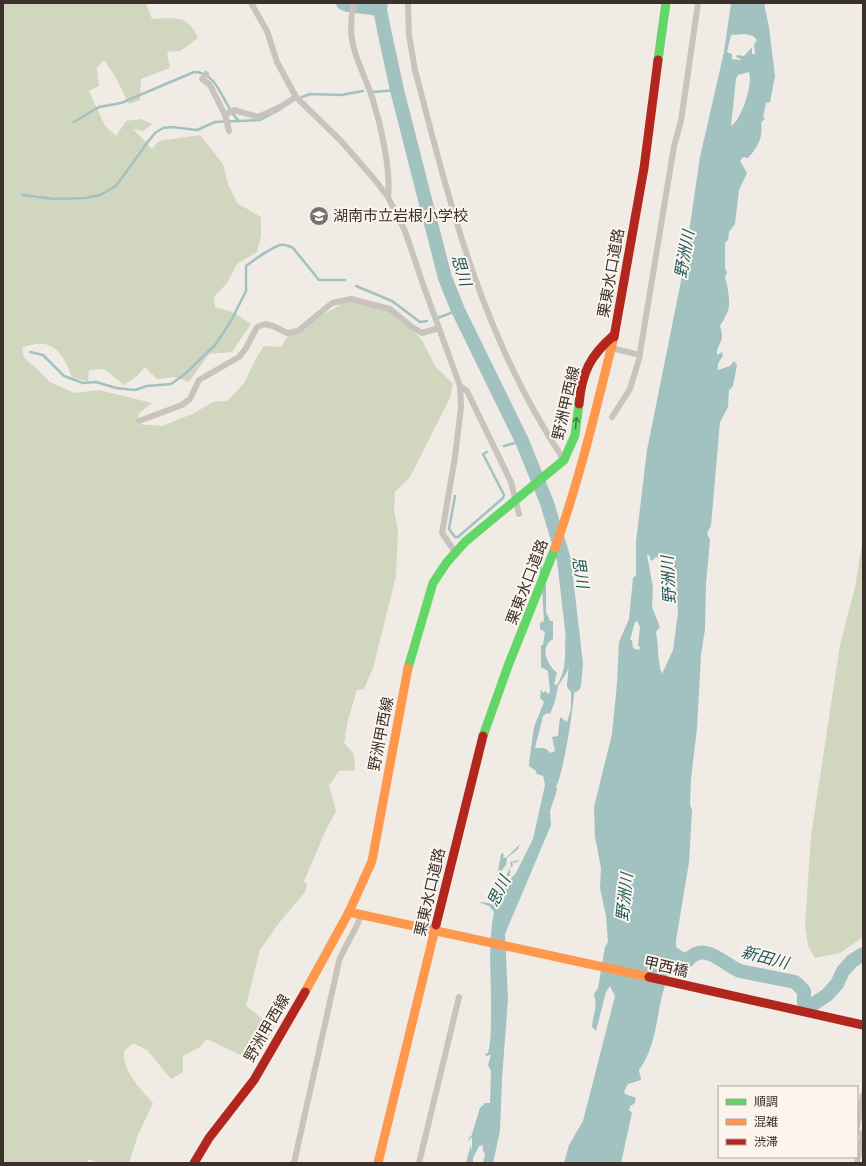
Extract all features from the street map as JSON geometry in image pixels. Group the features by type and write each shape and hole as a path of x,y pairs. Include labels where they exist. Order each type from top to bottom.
{"main road":[{"name":"栗東水口道路","path":"378,1163 436,930 479,748 508,666 567,516 611,348 644,168 666,3"},
{"name":"野洲甲西線","path":"194,1163 209,1138 254,1080 349,912 372,861 408,668 422,616 433,583 455,552 563,461 572,445 575,433 579,393 587,366 594,353 614,335"},
{"name":"甲西橋","path":"349,912 471,937 859,1024"}],"street":[{"path":"250,3 267,31 277,62 296,97 341,140 388,197 405,231 460,386 461,406 455,457 442,533 455,552"},
{"path":"406,3 409,35 415,70 474,278 491,324 518,382 563,461"},
{"path":"612,417 630,389 640,355 673,154 681,121 698,3"},
{"path":"354,4 350,25 351,42 377,115 390,182 388,197"},
{"path":"205,76 202,79 210,85 227,117 229,132"},
{"path":"227,117 234,110 258,117 280,107 296,97"},
{"path":"139,421 182,405 190,399 199,380 239,357 246,348 257,327 264,324 273,326 287,333 298,332 332,303 351,299 390,309 422,333 439,328"},
{"path":"611,348 640,355"},
{"path":"460,386 467,391 493,442 511,482 520,514"},
{"path":"294,1163 343,950 358,925 361,915"},
{"path":"332,941 343,950"},
{"path":"419,1163 459,997"},
{"path":"858,1122 863,1095"},
{"path":"857,1163 863,1134 858,1132"}],"green space":[{"path":"3,3 146,3 152,19 174,18 185,21 190,25 198,38 180,51 167,52 170,68 141,79 140,100 129,104 115,76 104,60 97,68 99,86 89,91 105,126 116,136 126,121 141,119 152,124 143,131 133,129 152,149 159,141 200,135 223,164 228,184 237,203 261,217 261,236 257,252 237,264 227,283 214,297 215,307 235,313 251,324 232,352 209,354 189,382 176,377 157,379 145,367 137,376 124,385 104,369 89,370 88,382 72,377 59,353 48,345 32,345 22,348 24,357 50,382 74,393 99,390 152,403 139,413 137,424 162,426 192,414 213,402 227,401 245,382 255,360 264,346 281,347 289,334 352,298 375,303 401,318 422,340 435,366 453,384 450,398 410,477 395,492 394,511 398,531 396,576 373,668 364,689 357,690 348,720 344,743 354,754 355,770 339,771 329,786 336,811 304,881 307,885 305,892 279,923 260,950 246,1006 274,1028 253,1061 207,1039 200,1047 183,1056 183,1072 171,1079 147,1050 133,1043 124,1051 124,1058 129,1073 153,1103 138,1135 129,1163 97,1163 89,1159 86,1163 3,1163"},
{"path":"863,538 863,937 840,953 815,958 808,946 805,925 811,836 840,645 855,587"}],"water":[{"name":"野洲川","path":"731,3 764,3 769,27 775,76 770,102 766,103 763,117 765,118 761,123 759,142 755,150 748,158 743,157 740,161 747,173 739,190 735,224 729,232 728,240 725,243 725,268 727,273 725,277 729,308 720,326 722,336 717,355 722,352 723,356 719,363 718,370 730,366 734,361 737,365 733,386 729,390 728,407 720,422 711,526 707,533 710,540 706,583 705,629 701,655 697,728 691,779 690,804 692,811 689,862 676,941 676,951 682,956 697,947 699,949 685,958 680,957 670,948 667,950 673,963 663,992 655,1032 649,1052 639,1070 641,1080 628,1084 624,1092 625,1094 636,1098 634,1104 630,1106 629,1110 632,1113 621,1163 564,1163 569,1145 583,1121 615,996 610,986 606,992 596,1031 592,1027 595,1007 594,994 598,988 605,947 608,942 606,916 600,888 601,868 595,837 594,807 612,734 619,642 629,619 633,578 636,575 636,542 647,450 684,266 700,157 724,52","holes":["745,34 753,36 757,40 754,45 755,54 752,54 752,47 744,56 737,55 736,57 741,59 740,60 732,59 732,54 727,52 731,35","749,72 750,77 748,93 743,109 731,126 736,79 738,75","647,555 650,556 652,561 656,557 662,559 663,562 668,560 674,566 678,612 673,650 662,674 659,664 656,632 660,627 652,607 653,587","637,621 640,627 639,650 633,648 632,640 630,640 635,622"]},
{"path":"535,539 546,586 546,612 550,621 553,621 553,639 546,647 545,651 550,665 557,673 554,684 557,685 564,667 565,636 567,644 571,639 569,648 573,654 567,672 558,686 555,701 550,714 547,713 543,716 535,748 545,749 550,753 555,751 552,737 558,736 560,717 567,722 571,709 571,680 575,675 575,688 563,766 550,811 551,825 505,934 508,999 500,1131 493,1163 483,1163 485,1154 483,1151 483,1145 479,1146 473,1158 473,1163 466,1163 471,1144 471,1150 472,1148 472,1137 468,1141 470,1136 471,1137 480,1108 485,1103 490,1103 491,1071 488,1065 491,1055 486,1056 485,1054 488,1053 491,1035 490,951 494,912 489,906 478,902 489,903 492,905 497,880 496,892 499,893 501,882 497,877 501,854 504,853 503,857 506,858 520,844 518,849 507,858 506,865 499,874 500,877 503,877 502,880 504,880 510,868 510,875 507,877 510,879 503,883 505,885 516,873 533,839 545,785 543,776 537,774 535,770 529,766 534,727 544,702 540,698 541,689 543,693 545,691 548,694 550,692 548,671 541,667 541,645 543,645 545,632 540,629 540,623 544,621 542,589"},
{"path":"520,860 515,863 512,862 513,866 510,868 510,862"}],"waterway":[{"path":"343,3 380,9"},
{"name":"思川","path":"381,3 380,9 397,90 445,278 458,310 522,441 547,503 564,560 576,664 574,685"},
{"path":"74,122 99,107 121,103 194,72 202,73 215,83 228,107 238,120"},
{"path":"373,92 397,90"},
{"path":"302,97 310,94 341,95 363,91"},
{"path":"22,195 54,199 85,198 100,195 116,186 155,133 163,128 171,127 197,130 215,122 260,120 281,109"},
{"path":"30,352 43,355 64,376 83,383 96,382 116,388 135,390 147,386 171,384 185,374 216,344 232,319 246,291 246,266 267,251 280,245 288,246 293,248 319,280 345,280"},
{"path":"356,286 392,301 420,322 427,321"},
{"path":"438,318 458,310"},
{"path":"504,446 522,441"},
{"path":"455,496 449,529 455,537 458,537 503,498 504,495 483,454 487,452"},
{"name":"新田川","path":"652,944 658,942 683,960 687,961 693,955 707,953 740,971 795,982 804,991 804,1002 812,1005 827,995 837,984 843,971 852,961 863,954"}],"traffic: fast":[{"path":"658,60 666,3"},
{"path":"408,668 433,583 447,562 465,542 564,460 575,435 579,404"},
{"path":"483,736 508,666 555,548"}],"traffic: slow":[{"path":"555,548 580,470 614,337"},
{"path":"305,992 349,912 372,861 408,668"},
{"path":"349,912 649,977"},
{"path":"378,1163 436,925"}],"traffic: jam":[{"path":"614,337 644,168 658,60"},
{"path":"579,404 582,383 589,365 599,350 614,335"},
{"path":"436,925 483,736"},
{"path":"649,977 863,1025"},
{"path":"194,1163 209,1138 254,1080 305,992"}],"place":[{"name":"湖南市立岩根小学校","path":"319,216"}]}
